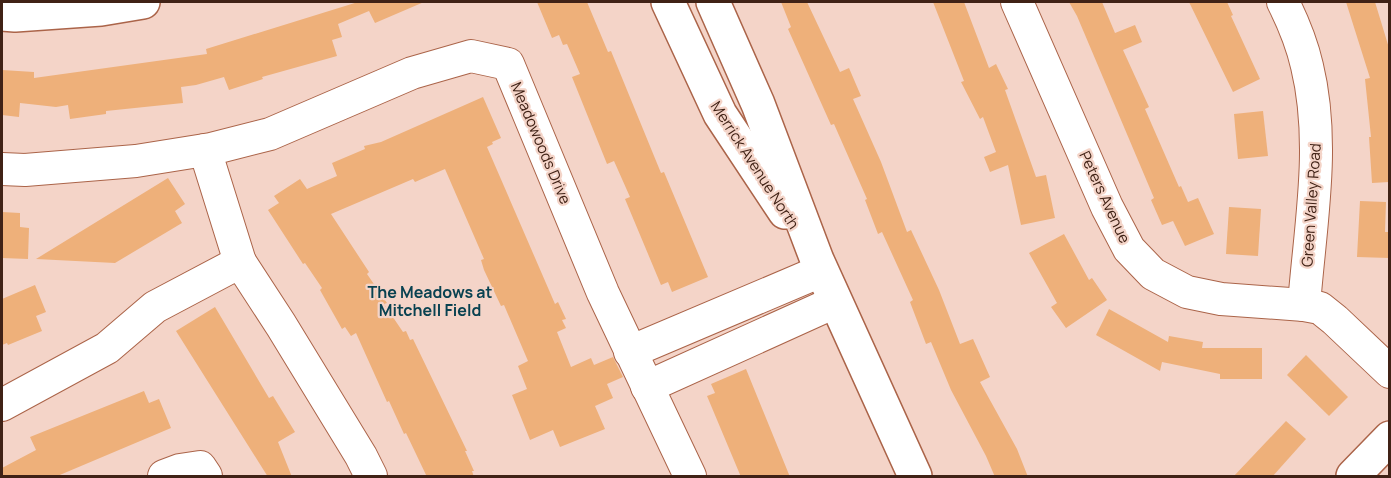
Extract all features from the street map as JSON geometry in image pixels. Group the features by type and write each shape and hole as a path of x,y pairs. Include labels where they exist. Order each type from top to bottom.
{"main road":[{"path":"2,14 101,9 143,2"},
{"name":"Merrick Avenue North","path":"668,2 720,114 819,266"},
{"name":"Merrick Avenue North","path":"713,2 758,104 819,266 915,477"},
{"path":"1353,477 1389,438"}],"street":[{"name":"Peters Avenue","path":"1017,2 1107,207 1129,249 1153,274 1187,292 1221,299 1320,308 1389,372"},
{"name":"Green Valley Road","path":"1283,2 1307,66 1314,106 1317,153 1304,305"},
{"name":"Meadowoods Drive","path":"2,169 25,170 136,161 205,150 270,134 412,73 471,56 508,64 603,294 690,477"},
{"path":"205,150 240,262 361,456 371,477"},
{"path":"2,405 107,348 155,307 240,262"},
{"path":"630,352 819,266"},
{"path":"646,387 835,302"},
{"path":"164,477 180,470 200,467 206,477"}],"building":[{"path":"358,2 424,2 375,23 369,11 338,24 342,37 332,40 337,56 262,77 263,79 229,90 224,77 181,87 183,103 106,111 106,114 70,119 68,105 56,107 20,103 19,117 2,115 2,70 34,72 34,78 207,54 206,49"},
{"path":"537,2 587,2 608,52 611,51 661,173 664,172 708,277 672,292 668,282 661,285 625,199 630,197 614,161 607,164 572,77 580,74 567,44 563,45 559,35 552,38"},
{"path":"781,2 807,2 840,72 849,68 861,96 853,99 881,162 907,232 911,230 939,290 960,344 973,339 990,377 980,382 1017,449 1028,477 995,477 951,390 931,342 926,344 910,302 913,300 882,232 878,234 865,200 867,199 788,29 791,27"},
{"path":"933,2 964,2 989,68 996,64 1008,89 1005,90 1036,177 1046,175 1055,218 1021,225 1008,165 990,172 984,157 996,152 983,117 980,119 961,82 964,81"},
{"path":"1069,2 1102,2 1115,33 1135,25 1142,42 1123,50 1149,107 1145,109 1179,187 1181,186 1188,202 1198,198 1214,234 1185,246 1173,221 1162,225 1151,200 1154,198"},
{"path":"1189,2 1227,2 1233,15 1231,16 1260,79 1233,92"},
{"path":"1346,2 1375,2 1389,48 1389,182 1372,183 1369,137 1371,137 1365,79 1370,78"},
{"path":"483,97 501,138 487,147 555,304 558,302 566,319 562,320 566,328 557,332 571,367 591,358 594,365 613,357 623,377 607,384 613,398 595,406 605,429 560,447 553,430 530,440 512,395 527,389 518,366 528,361 504,305 501,306 484,270 481,260 484,259 445,169 415,182 413,179 331,214 369,272 367,274 387,303 384,304 403,332 406,331 410,340 413,339 467,451 465,451 474,471 472,471 474,477 427,477 389,401 387,402 356,333 351,336 345,327 342,329 320,290 322,288 305,263 303,264 268,210 279,203 274,196 300,179 307,189 337,176 332,163 365,149 364,146 381,142"},
{"path":"1263,111 1268,156 1238,159 1234,114"},
{"path":"168,178 185,204 175,211 182,223 115,263 36,259"},
{"path":"1360,201 1386,202 1385,232 1389,232 1389,258 1357,257"},
{"path":"1229,207 1261,209 1258,256 1226,254"},
{"path":"2,212 20,213 20,227 29,228 28,259 2,258"},
{"path":"1064,234 1089,280 1092,278 1107,300 1066,328 1051,307 1057,303 1029,253"},
{"path":"35,285 46,312 36,316 42,331 8,345 7,343 2,345 2,299"},
{"path":"215,307 269,398 273,396 295,432 278,442 292,477 268,477 176,331"},
{"path":"1109,309 1168,342 1169,336 1203,342 1202,348 1262,348 1262,379 1220,379 1220,374 1162,362 1160,371 1096,335"},
{"path":"1306,355 1348,397 1329,416 1287,375"},
{"path":"746,369 790,477 741,477 707,396 715,393 711,384"},
{"path":"144,391 149,403 159,399 171,428 55,477 2,477 2,468 36,450 30,437"},
{"path":"1286,421 1306,439 1272,477 1233,477"}],"district":[{"name":"The Meadows at Mitchell Field","path":"430,301"}]}
